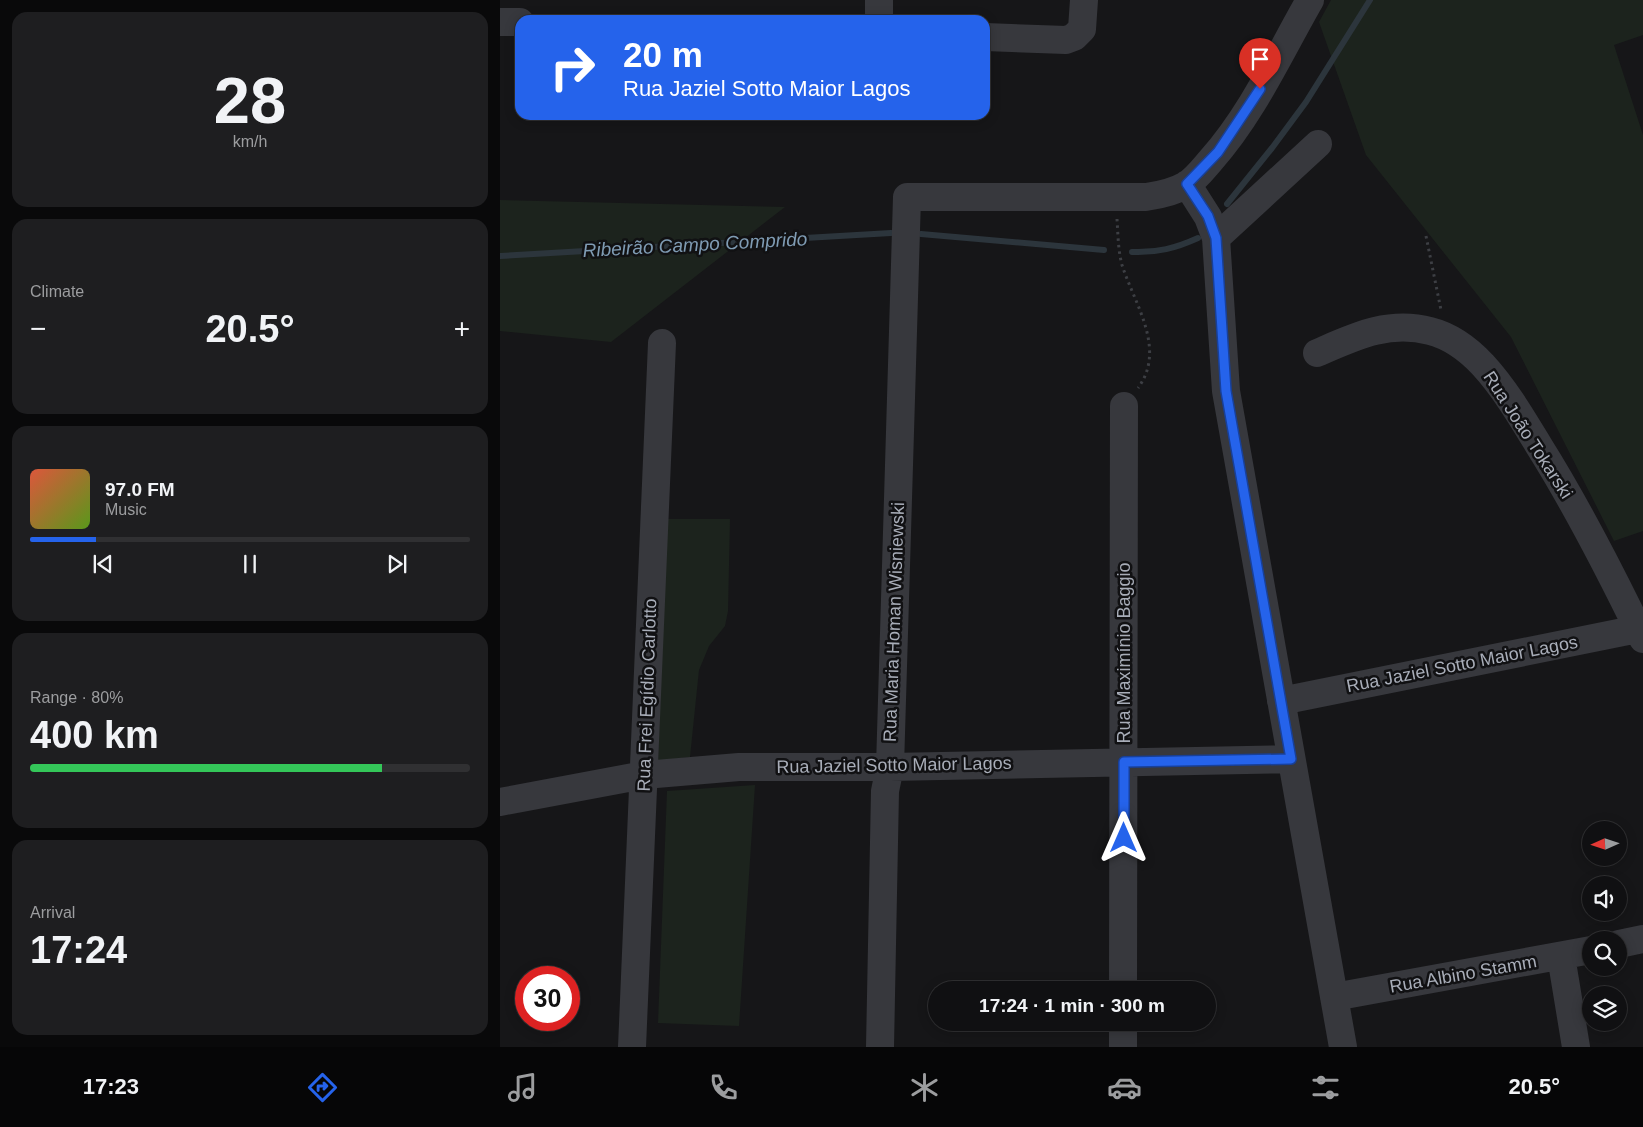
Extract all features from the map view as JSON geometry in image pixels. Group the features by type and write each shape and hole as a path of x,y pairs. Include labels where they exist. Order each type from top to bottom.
{"street":[{"path":"879,0 879,15"},
{"path":"990,37 1066,40 1074,37 1082,30 1084,0"},
{"path":"1115,197 1146,197 1166,194 1187,184 1202,171 1232,133 1252,102 1310,0"},
{"path":"500,22 515,22"},
{"path":"1216,238 1318,144"},
{"path":"1187,184 1208,216 1216,238 1226,391 1343,1047"},
{"name":"Rua Maria Homan Wisniewski","path":"880,1047 885,791 890,766 907,197 1115,197"},
{"name":"Rua João Tokarski","path":"1317,353 1370,331 1403,327 1429,330 1447,337 1467,350 1482,364 1504,391 1528,427 1587,529 1641,632"},
{"name":"Rua Frei Egídio Carlotto","path":"632,1047 662,343"},
{"name":"Rua Maximínio Baggio","path":"1123,981 1124,406"},
{"name":"Rua Jaziel Sotto Maior Lagos","path":"1281,701 1641,632"},
{"name":"Rua Jaziel Sotto Maior Lagos","path":"500,802 644,775 739,767 1291,759"},
{"path":"1627,942 1643,939"},
{"name":"Rua Albino Stamm","path":"1334,997 1582,952"},
{"path":"1561,956 1576,1047"},
{"path":"1123,1031 1123,1047"}],"path":[{"path":"1115,197 1122,264 1140,305 1149,347 1148,368 1141,384 1124,406"},
{"path":"1426,236 1447,337"}],"shaded area":[{"path":"1331,0 1643,0 1643,35 1614,45 1643,135 1643,531 1614,541 1511,337 1366,155 1319,22"},
{"path":"500,200 785,207 611,342 500,331"},
{"path":"667,519 730,519 728,611 725,626 709,646 699,670 690,757 658,761"},
{"path":"755,785 739,1026 658,1023 667,791"}],"waterway":[{"name":"Ribeirão Campo Comprido","path":"1227,204 1306,102 1370,0"},
{"name":"Ribeirão Campo Comprido","path":"500,256 891,233"},
{"name":"Ribeirão Campo Comprido","path":"921,234 1104,250"},
{"name":"Ribeirão Campo Comprido","path":"1132,252 1150,252 1166,249 1198,238"}],"route":[{"path":"1124,838 1124,762 1291,759 1230,420 1223,364 1216,238 1214,227 1187,184 1202,171 1218,152 1260,89"}]}
